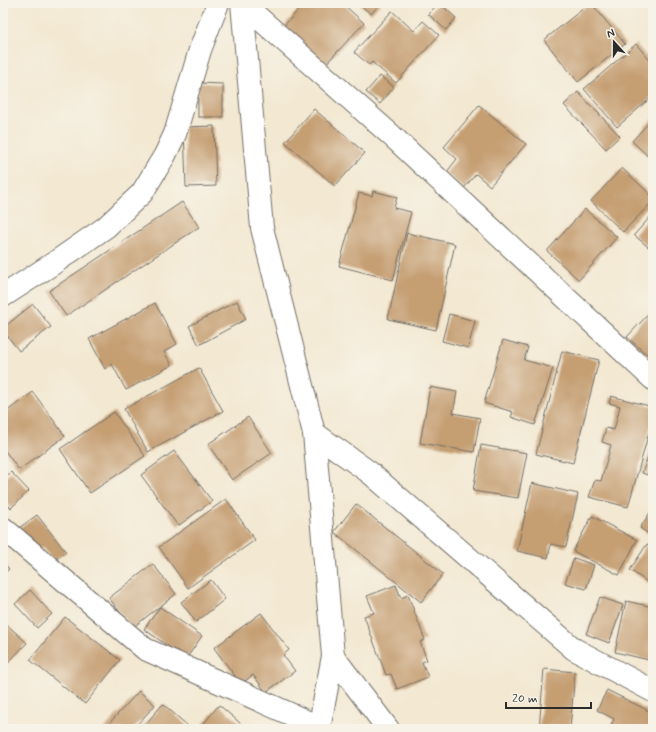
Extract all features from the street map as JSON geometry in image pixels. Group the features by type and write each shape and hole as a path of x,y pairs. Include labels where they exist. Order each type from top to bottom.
{"street":[{"path":"3,296 106,227 142,193 166,156 175,134 200,50 218,3"},
{"path":"250,6 391,134 653,379"},
{"path":"3,528 146,649 319,728 333,656 314,433 262,228 250,6"},
{"path":"314,433 369,472 574,649 653,691"},
{"path":"333,656 388,729"}],"building":[{"path":"304,3 342,3 364,23 325,65 283,27"},
{"path":"358,3 381,3 371,14"},
{"path":"439,3 456,18 446,30 428,14"},
{"path":"590,3 625,44 578,82 544,40"},
{"path":"392,11 414,31 423,21 439,35 396,83 372,62 369,65 354,52"},
{"path":"636,44 653,64 653,96 617,127 584,89"},
{"path":"380,76 394,87 380,104 366,92"},
{"path":"198,83 223,84 223,117 198,117"},
{"path":"578,92 620,136 606,149 564,105"},
{"path":"479,105 526,144 490,186 476,174 464,188 446,173 457,159 444,147"},
{"path":"314,109 365,153 335,186 285,142"},
{"path":"653,118 653,161 632,141"},
{"path":"214,126 216,186 186,187 184,127"},
{"path":"622,168 653,197 653,201 623,232 591,201"},
{"path":"373,191 397,197 394,208 411,212 393,280 339,266 359,193 372,196"},
{"path":"182,202 199,227 66,316 49,291"},
{"path":"585,209 617,237 579,280 547,251"},
{"path":"653,214 653,251 634,235"},
{"path":"407,233 455,244 436,330 388,319"},
{"path":"237,301 246,319 199,345 189,326"},
{"path":"155,303 177,344 164,352 172,365 126,390 112,364 105,369 89,339"},
{"path":"33,304 51,327 19,351 3,328"},
{"path":"653,309 653,360 627,337"},
{"path":"449,314 475,321 468,348 442,341"},
{"path":"503,340 528,347 524,360 553,368 535,425 511,417 513,412 484,403"},
{"path":"562,351 599,360 573,463 536,454"},
{"path":"199,368 223,411 148,452 124,409"},
{"path":"430,387 457,392 453,413 480,418 474,452 420,443"},
{"path":"33,392 65,436 19,470 3,448 3,414"},
{"path":"611,396 653,407 653,418 628,507 589,497 595,480 601,481 611,445 602,442 606,428 614,430 620,406 609,403"},
{"path":"114,412 145,456 90,493 60,449"},
{"path":"248,417 272,453 232,480 208,444"},
{"path":"653,443 653,477 642,473"},
{"path":"481,445 527,453 518,498 473,491"},
{"path":"174,451 212,501 178,526 141,475"},
{"path":"11,472 29,491 11,508 3,500 3,480"},
{"path":"532,483 578,494 566,547 551,544 548,558 517,551"},
{"path":"226,499 255,540 188,588 159,547"},
{"path":"356,504 443,574 421,602 334,532"},
{"path":"653,508 653,537 640,528"},
{"path":"37,515 66,552 53,561 43,547 37,551 19,528"},
{"path":"592,516 637,540 619,575 573,551"},
{"path":"647,544 653,548 653,580 650,584 630,570"},
{"path":"574,558 594,565 586,589 565,583"},
{"path":"3,563 9,569 3,575"},
{"path":"153,564 176,594 132,628 109,598"},
{"path":"211,580 225,599 196,622 181,602"},
{"path":"396,585 401,598 408,595 425,640 420,642 427,660 422,662 428,677 397,689 391,674 386,675 364,616 374,613 367,596"},
{"path":"30,590 52,614 37,628 15,604"},
{"path":"600,597 623,605 609,643 586,634"},
{"path":"626,601 653,607 653,661 615,652"},
{"path":"160,607 202,636 186,659 144,629"},
{"path":"261,613 289,650 283,655 295,671 266,692 253,675 241,684 214,648"},
{"path":"65,617 120,660 85,704 30,660"},
{"path":"3,621 27,643 3,668"},
{"path":"544,669 575,672 570,729 539,729"},
{"path":"607,690 653,713 653,729 609,729 614,719 597,710"},
{"path":"139,691 155,705 133,729 104,729"},
{"path":"163,704 188,726 185,729 141,729"},
{"path":"219,705 247,729 199,729"}]}
